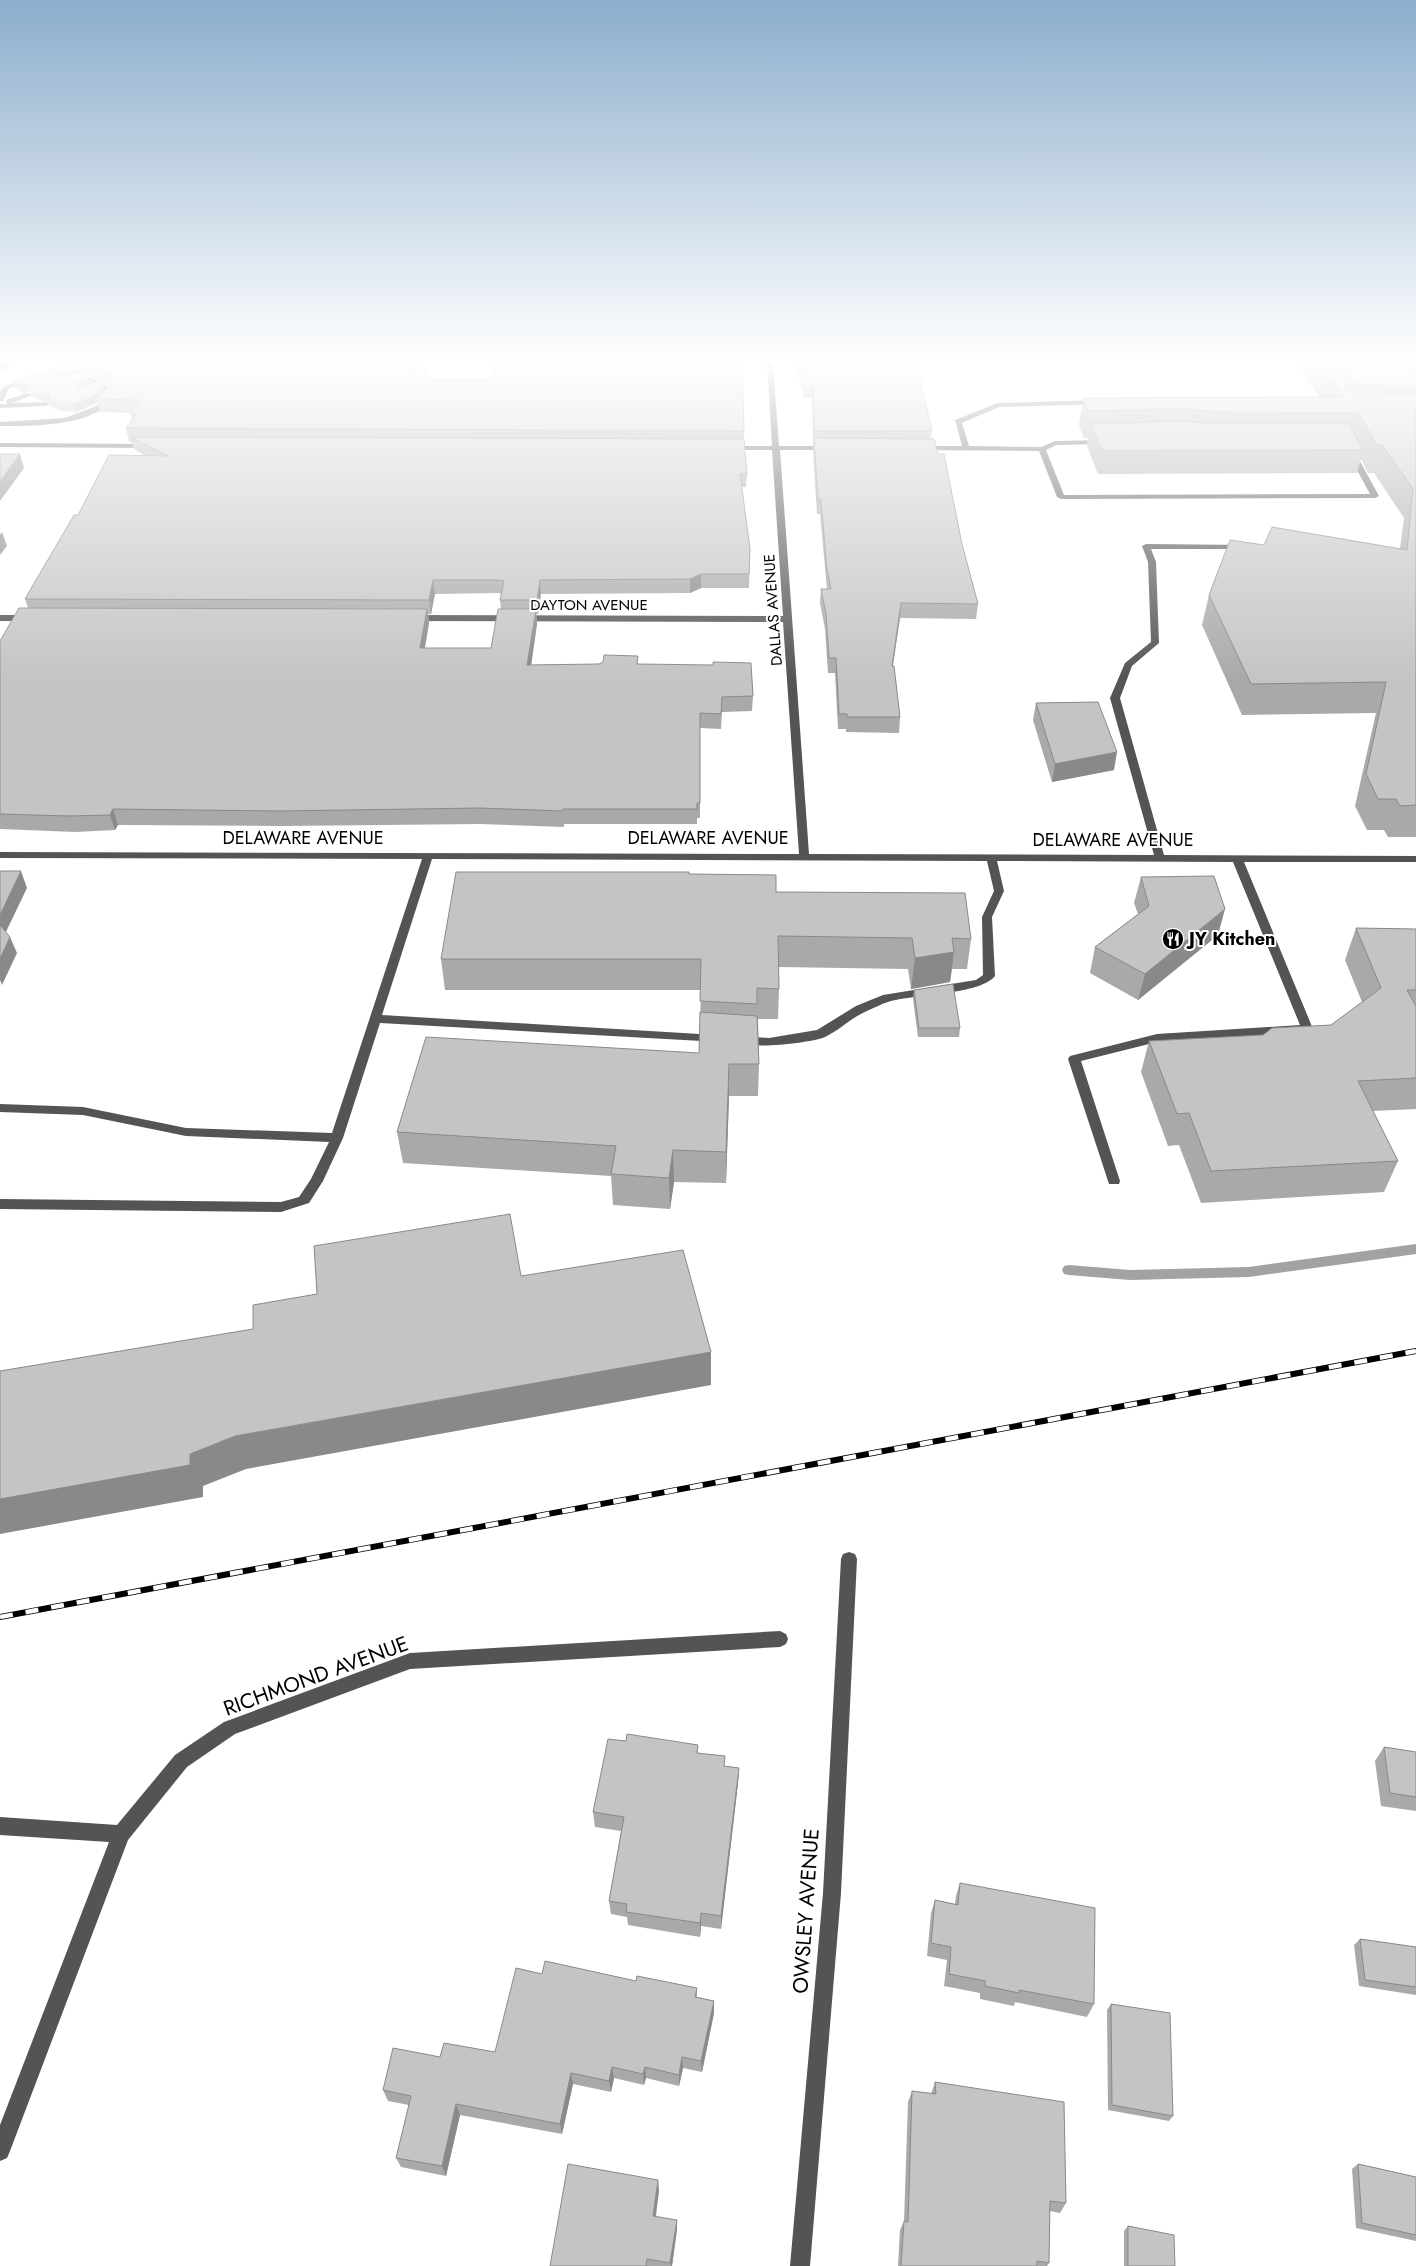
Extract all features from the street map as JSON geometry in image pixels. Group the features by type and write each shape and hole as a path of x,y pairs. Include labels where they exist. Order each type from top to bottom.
{"street":[{"name":"DALLAS AVENUE","path":"777,469 804,856"},
{"path":"1050,469 1061,497 1375,496 1360,469"},
{"path":"1160,858 1115,698 1128,665 1155,643 1152,562 1146,546 1253,547"},
{"path":"0,618 40,618"},
{"name":"DAYTON AVENUE","path":"398,618 787,619"},
{"name":"DELAWARE AVENUE","path":"0,855 1416,859"},
{"path":"0,1204 281,1207 304,1200 317,1181 337,1138 428,856"},
{"path":"376,1019 769,1042 820,1034 860,1009 887,998 979,983 989,976 987,916 999,891 991,857"},
{"path":"1114,1181 1074,1059 1158,1038 1307,1029 1238,858"},
{"path":"0,1108 83,1111 186,1132 337,1138"},
{"name":"OWSLEY AVENUE","path":"800,2266 832,1893 849,1560"},
{"name":"RICHMOND AVENUE","path":"0,2151 121,1834 181,1761 230,1728 410,1662 780,1639"},
{"path":"0,1826 121,1834"}],"building":[{"path":"0,469 9,469 0,481"},
{"path":"102,469 747,469 747,474 740,474 750,549 749,574 701,574 690,579 540,580 537,600 500,600 504,581 498,580 433,580 429,600 25,599 74,515 78,515"},
{"path":"816,469 947,469 962,544 978,604 901,603 892,666 894,666 900,717 847,717 847,714 839,714 836,658 829,658 826,614 821,589 831,589 827,570 821,500 818,500"},
{"path":"1399,469 1416,469 1416,805 1400,806 1396,799 1378,799 1366,774 1386,682 1251,684 1209,595 1230,540 1264,545 1272,527 1407,550 1413,489"},
{"path":"19,608 427,609 420,648 491,648 498,609 536,609 527,665 599,664 603,662 604,655 638,656 637,664 713,665 713,662 751,663 753,696 722,697 721,714 700,713 700,803 697,803 697,809 563,809 562,811 479,808 279,811 113,809 110,815 0,814 0,641"},
{"path":"1098,702 1117,752 1055,764 1036,703"},
{"path":"0,871 21,871 0,915"},
{"path":"456,872 689,872 689,874 776,875 776,892 965,893 971,939 952,938 954,952 915,958 912,938 778,936 779,989 757,988 757,1004 700,1001 701,959 441,959"},
{"path":"1214,876 1225,909 1145,974 1095,947 1149,906 1141,877"},
{"path":"0,925 10,937 0,959"},
{"path":"1356,928 1416,929 1416,990 1407,990 1416,1006 1416,1078 1358,1081 1398,1161 1211,1171 1189,1113 1177,1114 1149,1041 1263,1035 1272,1028 1331,1025 1381,988"},
{"path":"953,984 960,1028 919,1028 914,990"},
{"path":"700,1012 757,1016 759,1064 729,1064 726,1152 673,1150 669,1178 611,1174 616,1146 397,1132 426,1037 699,1053"},
{"path":"510,1214 521,1276 683,1250 711,1352 235,1436 190,1454 190,1465 0,1499 0,1371 253,1329 253,1305 317,1294 314,1246"},
{"path":"627,1734 698,1745 697,1753 725,1756 724,1766 739,1768 721,1916 701,1913 700,1923 626,1912 627,1904 609,1901 624,1817 593,1812 608,1739 626,1741"},
{"path":"1384,1747 1416,1752 1416,1797 1390,1793"},
{"path":"960,1883 1095,1908 1094,2004 1019,1990 1019,1993 985,1986 985,1981 949,1974 951,1947 931,1943 935,1900 958,1905"},
{"path":"1360,1939 1416,1947 1416,1987 1365,1980"},
{"path":"545,1961 636,1981 637,1976 697,1988 695,1997 714,2001 701,2061 682,2057 679,2075 645,2067 643,2074 612,2067 609,2081 571,2073 560,2124 456,2104 442,2166 396,2158 411,2096 383,2090 393,2048 440,2057 444,2043 495,2052 516,1968 542,1974"},
{"path":"1111,2004 1170,2013 1173,2116 1112,2105"},
{"path":"935,2082 1064,2102 1066,2203 1050,2201 1049,2263 1037,2261 1037,2266 901,2266 904,2221 908,2222 912,2091 936,2094"},
{"path":"568,2164 658,2180 653,2216 677,2220 670,2263 647,2259 646,2266 550,2266"},
{"path":"1358,2164 1416,2177 1416,2235 1362,2223"},
{"path":"1128,2226 1174,2235 1175,2266 1128,2266"}],"waterway":[{"path":"1069,1270 1130,1275 1249,1272 1416,1249"}],"railway":[{"path":"0,1617 1416,1351"}],"place":[{"name":"JY Kitchen","path":"1173,939"}]}
